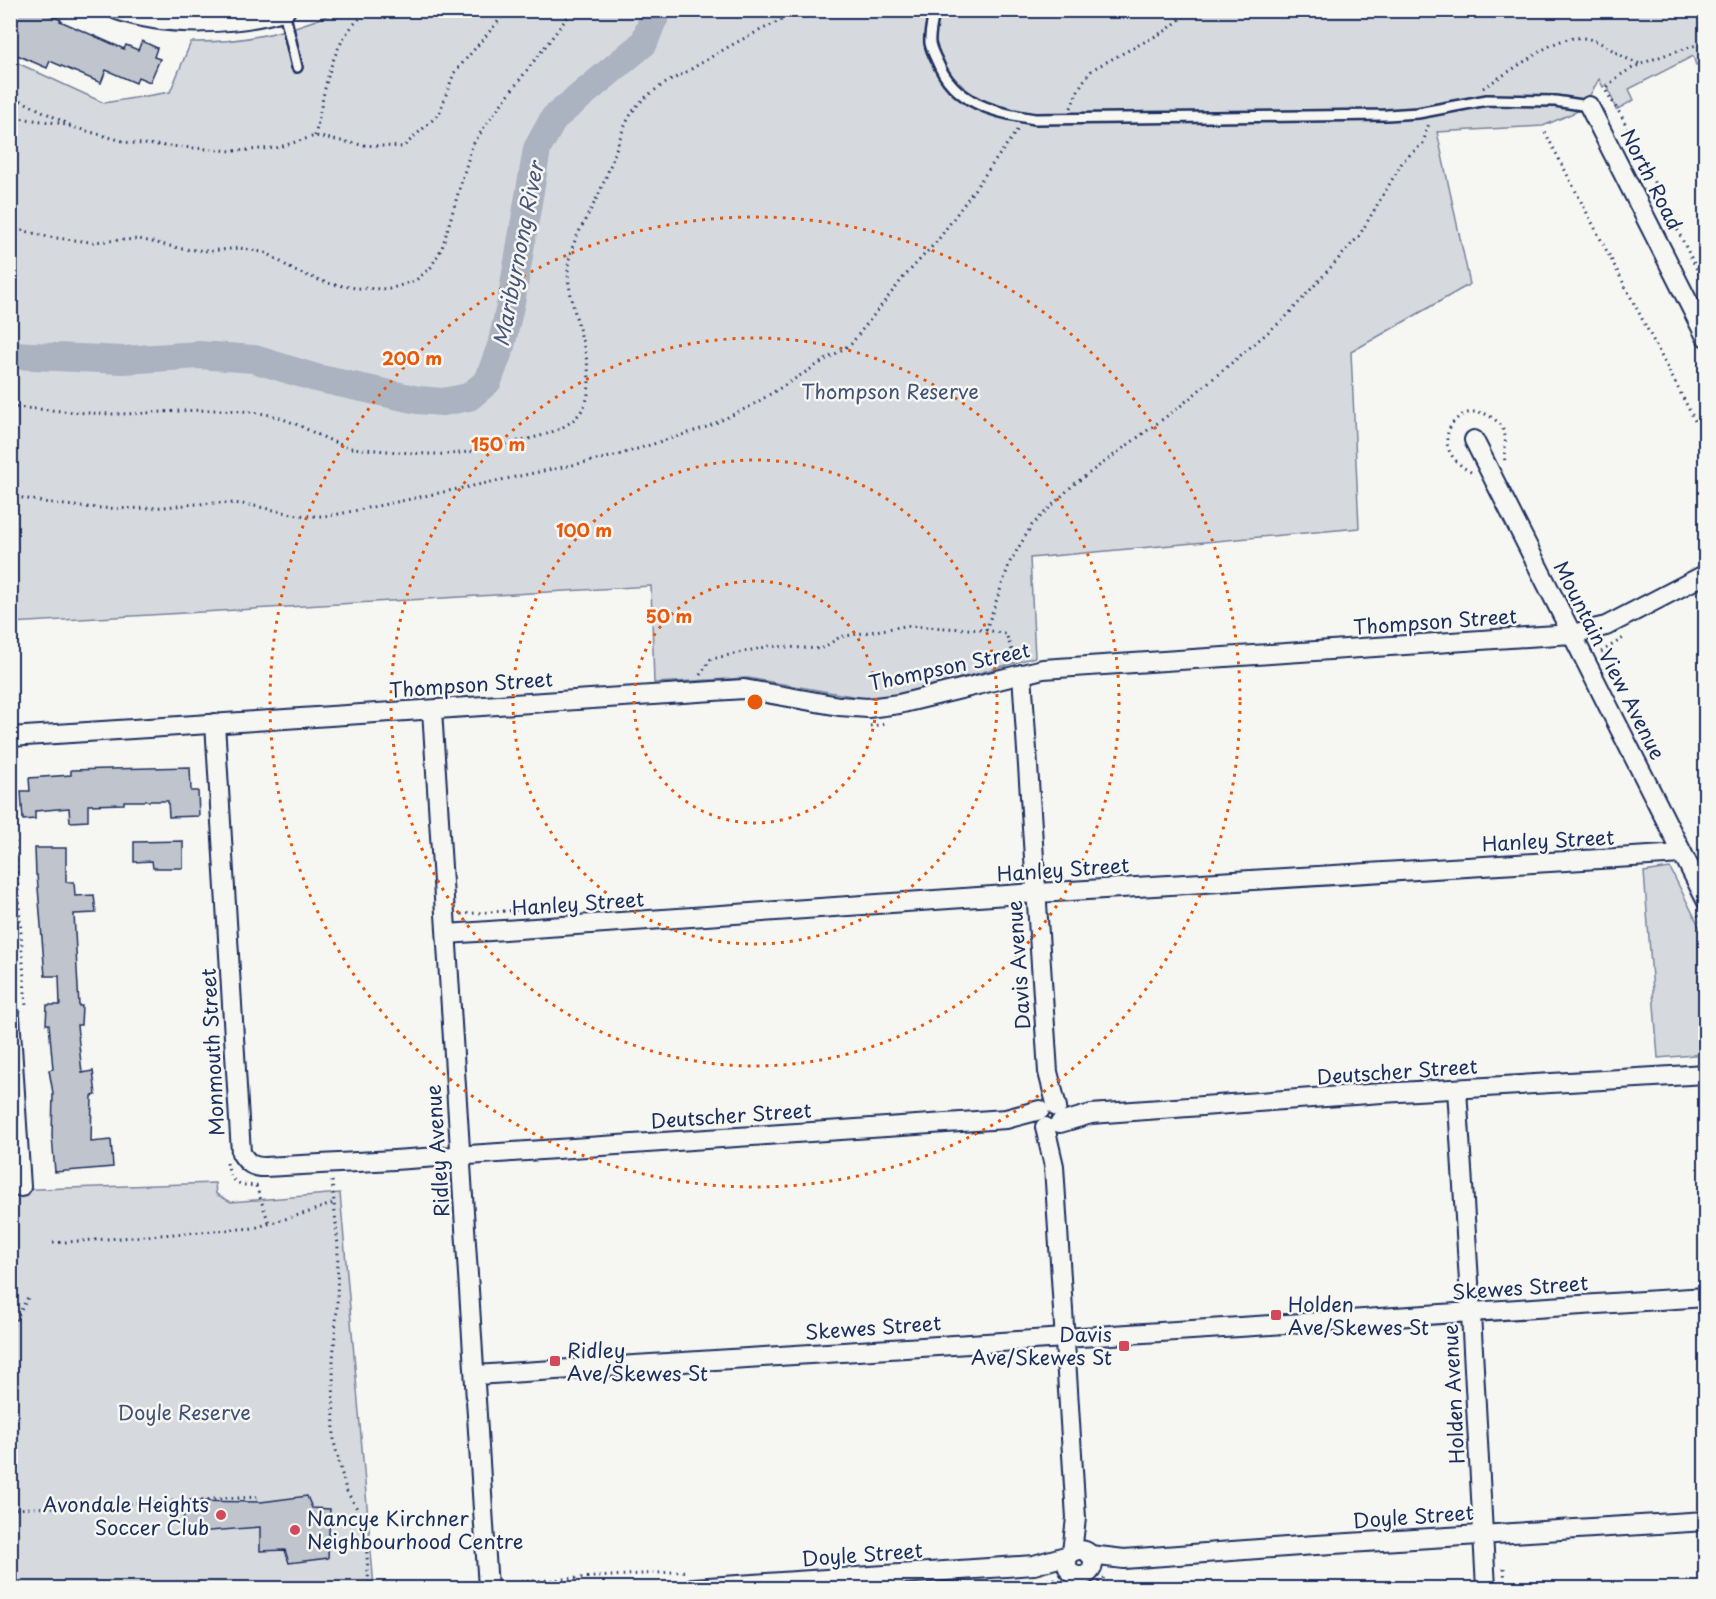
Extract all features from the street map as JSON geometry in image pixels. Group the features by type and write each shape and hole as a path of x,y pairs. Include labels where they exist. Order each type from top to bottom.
{"street":[{"path":"117,10 172,22 218,22 260,17 285,11"},
{"name":"North Road","path":"1589,106 1706,337"},
{"name":"Mountain View Avenue","path":"1474,440 1706,900"},
{"name":"Thompson Street","path":"10,736 744,689 839,706 868,708 899,704 1020,664 1043,669 1572,634 1606,626 1706,574"},
{"name":"Davis Avenue","path":"1020,664 1080,1568"},
{"name":"Ridley Avenue","path":"432,710 475,1375 485,1586"},
{"name":"Monmouth Street","path":"216,723 241,1153 247,1163 256,1167 460,1156"},
{"name":"Hanley Street","path":"447,934 1036,893 1682,854"},
{"path":"18,1011 21,1187"},
{"name":"Deutscher Street","path":"460,1156 1706,1074"},
{"name":"Holden Avenue","path":"1457,1089 1486,1588"},
{"name":"Skewes Street","path":"475,1375 1065,1337 1471,1314 1706,1297"},
{"name":"Doyle Street","path":"693,1588 1034,1565 1080,1568 1124,1559 1706,1521"}],"lane":[{"path":"934,10 930,43 940,69 948,82 968,99 982,106 1026,117 1387,116 1478,101 1509,99 1555,101 1589,106"},
{"path":"285,11 297,67"}],"path":[{"path":"315,136 330,70 343,39 361,16 371,10"},
{"path":"10,117 58,123 130,143 233,151 276,148 315,136 362,145 403,147 439,114 454,73 508,10"},
{"path":"10,227 48,237 91,242 139,239 183,249 209,251 240,248 267,253 295,272 327,283 355,288 388,289 415,281 431,267 442,248 472,146 489,120 573,10"},
{"path":"10,407 118,414 209,411 253,413 290,422 350,448 450,454 473,451 556,430 574,419 583,408 588,396 587,363 569,285 570,255 574,242 606,177 627,121 636,107 653,91 741,40 800,10"},
{"path":"1069,118 1077,91 1084,78 1093,69 1167,30 1191,10"},
{"path":"1481,89 1544,48 1561,40 1577,38 1593,40 1626,59 1641,64"},
{"path":"1706,42 1641,64 1623,73 1609,85 1606,91 1622,117 1706,288"},
{"path":"10,95 77,128"},
{"path":"986,630 1010,562 1032,525 1073,485 1178,408 1285,318 1359,236 1403,161 1423,143 1432,110"},
{"path":"10,495 84,507 145,508 228,503 305,517 328,516 615,456 707,427 750,406 851,344 903,278 938,240 1026,117"},
{"path":"1545,132 1706,442"},
{"path":"709,676 699,677 711,659 770,645 821,649 840,637 905,626 986,630 1006,634 1020,664"},
{"path":"10,770 18,1011"},
{"path":"331,1178 338,1246 333,1360 334,1442 346,1490 365,1522 369,1588"},
{"path":"256,1186 269,1223"},
{"path":"53,1243 254,1228 334,1203"},
{"path":"10,1331 28,1297"},
{"path":"10,1508 258,1497"},
{"path":"414,1588 485,1586"}],"green space":[{"name":"Thompson Reserve","path":"338,11 1705,11 1705,61 1696,65 1693,56 1629,89 1634,100 1616,110 1607,84 1603,87 1599,79 1590,95 1579,100 1578,111 1543,126 1437,132 1470,284 1351,352 1359,528 1030,558 1035,657 875,700 748,678 654,683 651,586 11,623 11,60 104,103 170,92 191,42 229,41 266,35 303,25"},
{"path":"1670,868 1705,938 1705,1054 1658,1058 1644,872"},
{"name":"Doyle Reserve","path":"215,1183 216,1194 231,1202 340,1193 374,1587 11,1588 10,1190"}],"building":[{"path":"10,10 40,10 124,49 126,45 138,50 142,41 157,48 154,57 160,59 150,82 138,77 136,83 106,70 101,83 50,61 47,68 10,52"},
{"path":"190,767 191,791 198,791 199,816 169,817 168,801 124,801 124,804 88,805 88,821 70,822 69,808 35,811 35,819 23,820 21,791 30,791 29,778 71,775 71,770"},
{"path":"183,841 183,868 153,868 152,861 134,862 134,842"},
{"path":"35,848 66,848 66,882 74,882 75,896 94,895 96,913 74,914 79,1006 82,1006 81,1025 77,1025 82,1073 93,1071 96,1095 92,1096 91,1142 111,1140 113,1167 55,1172 52,1136 53,1093 49,1070 53,1069 49,1024 46,1024 47,1005 60,1005 59,976 45,976"},
{"name":"Nancye Kirchner Neighbourhood Centre","path":"307,1496 312,1508 330,1509 328,1558 289,1563 285,1550 260,1551 260,1527 184,1533 183,1501 261,1502"}],"waterway":[{"name":"Maribyrnong River","path":"10,355 124,360 199,355 254,359 316,378 418,400 443,402 469,397 488,381 501,346 512,297 537,149 554,118 644,43 659,10"}],"place":[{"name":"Holden Ave/Skewes St","path":"1276,1315"},
{"name":"Davis Ave/Skewes St","path":"1124,1346"},
{"name":"Ridley Ave/Skewes St","path":"555,1361"},
{"name":"Avondale Heights Soccer Club","path":"221,1515"},
{"name":"Nancye Kirchner Neighbourhood Centre","path":"295,1530"}]}
